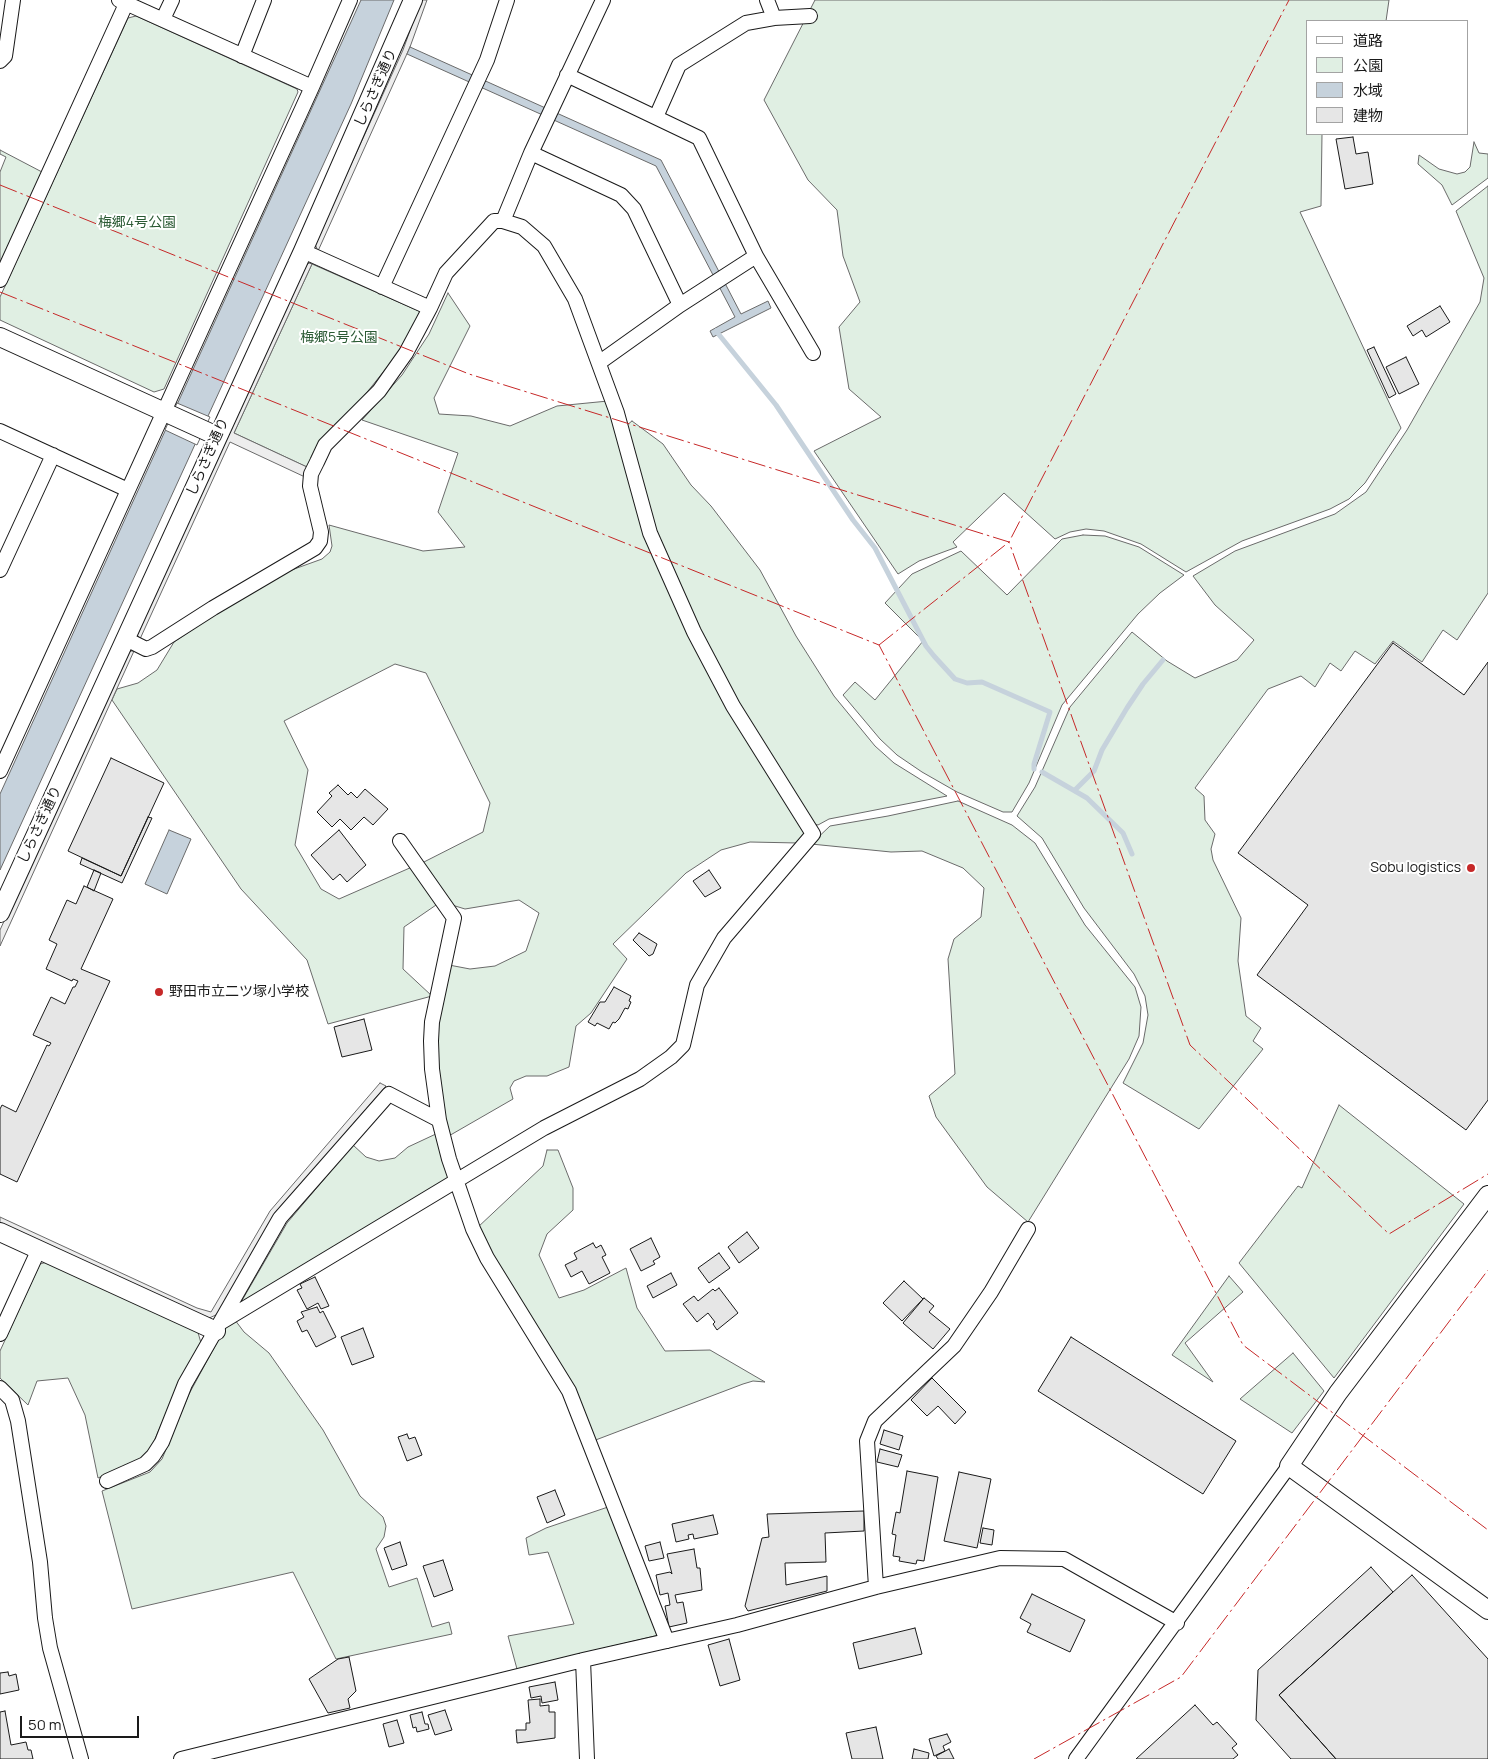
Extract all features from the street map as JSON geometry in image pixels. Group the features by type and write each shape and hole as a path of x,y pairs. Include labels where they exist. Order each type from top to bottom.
{"street":[{"path":"0,61 5,56 4,38 13,0"},
{"path":"163,19 172,0"},
{"path":"242,56 264,0"},
{"path":"0,771 3,756 128,490 168,414 350,0"},
{"name":"しらさぎ通り","path":"0,912 126,639 210,433 303,251 413,0"},
{"path":"382,287 486,60 507,0"},
{"path":"503,221 531,153 603,0"},
{"path":"767,0 774,18"},
{"path":"0,280 122,2 312,87"},
{"path":"656,117 679,65 746,23 774,18 810,16"},
{"path":"567,75 698,138 756,256 813,353"},
{"path":"531,153 621,195 634,209 680,305"},
{"path":"126,639 146,649 152,648 213,608 315,548 320,540 321,532 310,486 311,474 326,445 379,391 406,353 430,308 446,272 494,221 503,221 522,228 544,246 575,299 618,413 650,533 694,632 734,706 813,834 724,938 697,985 683,1045 671,1057 640,1079 544,1128 218,1327"},
{"path":"303,251 430,308"},
{"path":"600,362 680,305 756,256"},
{"path":"0,337 210,433"},
{"path":"0,431 128,490"},
{"path":"0,570 53,455"},
{"path":"400,841 454,918 432,1031 432,1069 440,1120 457,1182 473,1228 487,1258 568,1391 666,1641"},
{"path":"107,1481 145,1464 154,1456 162,1442 186,1384 280,1218 389,1094 440,1120"},
{"path":"1076,1759 1177,1623 1289,1466 1338,1393 1488,1195"},
{"path":"876,1587 867,1441 875,1422 954,1346 991,1292 1028,1229"},
{"path":"0,1232 218,1327"},
{"path":"0,1334 38,1250"},
{"path":"0,1388 12,1400 18,1421 40,1562 45,1618 50,1648 81,1759"},
{"path":"1289,1466 1488,1610"},
{"path":"181,1759 583,1660 737,1625 876,1587 1000,1558 1064,1559 1177,1623"},
{"path":"583,1660 588,1759"}],"green space":[{"path":"815,0 1389,0 1386,20 1306,20 1306,135 1322,135 1321,206 1300,212 1401,428 1365,483 1349,499 1330,509 1242,541 1186,572 1141,544 1104,531 1086,529 1070,532 1055,539 1004,493 953,542 957,547 919,561 898,574 814,451 881,417 849,389 839,327 860,302 843,256 837,210 808,180 764,100"},
{"name":"梅郷4号公園","path":"136,16 297,89 298,92 164,389 154,392 0,320 0,297 128,18"},
{"path":"1474,142 1479,153 1488,154 1488,178 1452,205 1442,185 1418,164 1419,155 1439,169 1457,174 1465,172 1470,167"},
{"path":"0,150 42,172 0,263 0,172 6,157 0,154"},
{"path":"1488,186 1488,593 1457,640 1443,630 1422,662 1393,641 1375,664 1355,651 1341,671 1330,663 1315,687 1301,676 1268,689 1195,788 1204,796 1205,820 1215,834 1211,849 1213,860 1241,918 1238,961 1246,1016 1261,1028 1253,1041 1263,1049 1199,1129 1123,1083 1143,1043 1148,1015 1145,996 1134,974 1084,908 1042,838 1017,816 1035,787 1070,707 1132,632 1167,661 1195,678 1237,660 1254,640 1215,605 1193,576 1235,551 1335,514 1366,492 1407,430 1480,302 1484,278 1456,211"},
{"name":"梅郷5号公園","path":"312,264 421,312 396,356 364,396 320,441 307,467 234,433"},
{"path":"448,293 470,326 434,398 439,414 471,416 510,426 557,406 608,401 644,520 805,832 804,837 798,843 750,842 721,850 686,873 613,944 627,959 591,1013 576,1026 569,1067 547,1076 526,1076 514,1081 510,1088 513,1099 447,1137 434,1042 449,965 470,969 495,966 526,951 539,913 519,900 465,909 452,905 420,864 483,832 490,803 426,673 395,664 284,721 308,770 295,845 321,889 339,899 412,867 439,903 404,927 403,969 432,996 328,1024 307,960 241,889 112,700 117,689 138,683 157,670 174,642 226,607 286,572 322,559 330,552 332,546 329,525 423,551 465,547 438,512 458,453 362,420 402,375 429,334"},
{"path":"632,421 663,444 691,485 711,506 760,570 796,636 834,696 875,746 894,763 947,796 829,819 818,825 814,824 750,727 699,633 654,532 627,425"},
{"path":"1083,535 1105,536 1139,547 1184,575 1160,593 1138,614 1062,705 1029,783 1012,812 1003,812 957,792 897,755 880,739 843,695 855,682 875,700 923,641 885,603 912,574 961,551 1007,595 1062,539"},
{"path":"958,801 1012,825 1035,843 1085,925 1135,987 1141,1007 1139,1036 1129,1059 1028,1222 987,1187 936,1117 929,1096 955,1074 948,959 954,939 981,917 984,888 963,868 922,851 891,852 811,844 830,826"},
{"path":"1339,1105 1464,1204 1334,1378 1239,1263 1298,1186 1302,1188"},
{"path":"438,1133 452,1180 237,1309 287,1223 353,1145 366,1157 379,1161 395,1158 408,1147"},
{"path":"547,1150 558,1150 573,1188 573,1210 547,1234 539,1255 559,1298 584,1290 626,1268 637,1308 665,1351 710,1350 765,1382 753,1381 743,1384 593,1441 477,1228 543,1166"},
{"path":"47,1262 197,1329 201,1343 182,1376 149,1453 143,1459 98,1478 85,1415 68,1378 37,1381 28,1405 0,1378 0,1351 40,1264"},
{"path":"1229,1276 1243,1292 1185,1343 1213,1382 1172,1355"},
{"path":"235,1320 244,1332 269,1353 323,1430 360,1496 383,1517 386,1526 384,1537 376,1549 389,1587 417,1578 432,1627 449,1622 452,1634 336,1659 293,1572 132,1609 102,1491 150,1472 162,1459 189,1394 227,1324"},
{"path":"1293,1353 1324,1391 1292,1433 1240,1399"},
{"path":"611,1506 659,1635 517,1669 508,1636 574,1624 548,1552 529,1555 526,1538 546,1528"}],"shaded area":[{"path":"421,0 427,0 410,47 318,251 315,244 403,50"},
{"path":"309,263 312,264 234,433 307,467 305,477 230,442 140,639 136,633 304,267"},
{"path":"134,651 0,946 0,930 126,654"},
{"path":"380,1083 386,1086 275,1214 218,1314 207,1319 0,1223 0,1217 197,1308 211,1312 270,1211"}],"water":[{"path":"361,0 394,0 351,104 0,870 0,794"},
{"path":"410,47 661,160 741,314 768,301 771,308 713,337 710,331 735,317 656,166 407,54"},
{"path":"169,830 191,839 167,894 145,884"}],"pier":[{"path":"177,403 210,417 197,445 165,430"}],"building":[{"path":"1353,137 1356,154 1368,152 1373,184 1345,189 1336,139"},
{"path":"1440,306 1450,322 1426,337 1422,330 1413,336 1407,326"},
{"path":"1374,347 1396,394 1389,398 1367,350"},
{"path":"1406,357 1419,384 1399,394 1386,367"},
{"path":"1393,643 1464,695 1488,662 1488,1100 1466,1130 1257,975 1308,905 1238,853"},
{"path":"111,758 164,783 121,876 68,851"},
{"path":"338,785 348,795 351,792 357,798 365,789 388,809 373,825 364,817 351,830 340,819 332,827 317,812 332,796 329,793"},
{"path":"148,817 152,818 122,883 80,864 82,858 121,876"},
{"path":"339,830 366,865 347,882 340,874 333,880 311,855"},
{"path":"94,870 101,873 94,891 87,887"},
{"path":"709,870 721,888 705,897 693,881"},
{"path":"84,886 113,899 81,969 110,981 17,1182 0,1174 0,1109 2,1105 16,1112 47,1045 49,1046 51,1043 33,1035 51,997 65,1004 78,981 73,979 72,981 46,969 57,944 49,940 67,900 76,904"},
{"path":"639,933 657,944 653,954 649,956 633,940"},
{"path":"614,987 631,996 628,1009 625,1008 619,1019 615,1023 613,1022 609,1029 597,1023 595,1026 588,1022 600,1002 605,1002"},
{"path":"364,1019 372,1050 342,1057 334,1027"},
{"path":"747,1232 759,1248 739,1263 728,1247"},
{"path":"651,1238 660,1257 653,1261 655,1264 641,1271 630,1249"},
{"path":"593,1243 596,1248 601,1245 606,1255 602,1257 610,1273 589,1284 582,1271 571,1277 565,1265 577,1259 574,1253"},
{"path":"719,1253 730,1268 709,1283 698,1268"},
{"path":"671,1273 677,1285 653,1298 647,1286"},
{"path":"315,1277 329,1306 321,1309 318,1303 307,1309 297,1290 302,1288 300,1284"},
{"path":"904,1281 923,1299 902,1321 883,1303"},
{"path":"719,1288 738,1313 717,1330 713,1324 715,1322 708,1313 697,1322 683,1304 694,1296 698,1301 713,1289 715,1291"},
{"path":"924,1298 934,1306 929,1312 950,1329 933,1349 903,1323"},
{"path":"317,1307 320,1313 323,1311 336,1337 316,1347 307,1330 302,1332 297,1321 304,1317 301,1312"},
{"path":"363,1328 374,1357 352,1365 341,1337"},
{"path":"1071,1337 1236,1441 1203,1494 1038,1391"},
{"path":"932,1378 966,1412 955,1424 938,1406 927,1416 911,1400"},
{"path":"884,1430 903,1436 899,1450 880,1444"},
{"path":"407,1434 409,1439 415,1437 422,1455 407,1461 398,1437"},
{"path":"880,1449 902,1455 898,1467 877,1462"},
{"path":"907,1471 938,1477 924,1561 917,1560 916,1564 899,1561 900,1557 893,1556 896,1535 892,1534 896,1512 900,1513"},
{"path":"959,1472 991,1479 977,1548 944,1541"},
{"path":"555,1490 565,1515 547,1523 537,1497"},
{"path":"864,1511 864,1531 825,1533 826,1562 785,1563 786,1585 827,1576 827,1591 748,1611 745,1606 762,1538 769,1537 767,1514"},
{"path":"713,1515 718,1534 694,1539 693,1534 688,1535 689,1539 676,1542 672,1524"},
{"path":"983,1528 994,1530 992,1545 980,1543"},
{"path":"400,1542 407,1565 392,1570 384,1548"},
{"path":"660,1542 664,1558 649,1561 645,1546"},
{"path":"694,1549 697,1568 700,1568 702,1590 675,1595 677,1603 683,1602 687,1623 669,1627 665,1606 670,1605 668,1593 660,1595 656,1575 670,1572 672,1574 667,1554"},
{"path":"443,1560 453,1590 434,1597 423,1566"},
{"path":"1371,1567 1393,1592 1279,1695 1336,1759 1291,1759 1256,1720 1258,1670"},
{"path":"1412,1575 1488,1659 1488,1759 1336,1759 1279,1695"},
{"path":"1032,1594 1085,1620 1070,1652 1027,1632 1031,1624 1020,1618"},
{"path":"915,1628 922,1654 859,1669 853,1643"},
{"path":"729,1639 740,1680 720,1686 708,1645"},
{"path":"349,1657 356,1691 348,1699 350,1708 328,1713 309,1679 338,1659"},
{"path":"8,1672 9,1676 16,1674 19,1690 0,1694 0,1673"},
{"path":"555,1682 558,1700 542,1703 541,1696 531,1698 529,1687"},
{"path":"540,1699 540,1706 549,1705 549,1712 555,1712 555,1738 517,1743 516,1730 526,1730 526,1723 530,1723 528,1700"},
{"path":"1195,1705 1213,1725 1217,1722 1237,1744 1232,1748 1238,1755 1233,1759 1136,1759"},
{"path":"445,1710 452,1730 435,1735 428,1715"},
{"path":"5,1711 11,1745 26,1742 28,1750 31,1750 33,1759 0,1759 0,1712"},
{"path":"422,1712 425,1724 428,1724 429,1729 417,1732 416,1727 413,1728 410,1715"},
{"path":"397,1720 404,1743 389,1747 383,1724"},
{"path":"876,1727 883,1759 852,1759 846,1733"},
{"path":"947,1734 951,1742 943,1746 945,1751 934,1756 929,1739"},
{"path":"914,1749 929,1753 928,1759 912,1759"},
{"path":"949,1749 954,1759 938,1759 936,1756"}],"waterway":[{"path":"716,331 776,405 853,520 875,548 926,646 934,656 955,679 967,683 982,682 1050,712 1034,769"},
{"path":"1075,790 1094,771 1102,750 1127,708 1143,684 1163,660"},
{"path":"1042,772 1087,798 1123,833 1132,854"}],"power":[{"path":"879,645 1009,542 1289,0"},
{"path":"0,185 469,374 1009,542 1190,1045 1389,1234 1488,1174"},
{"path":"0,292 879,645 1243,1345 1488,1530"},
{"path":"1034,1759 1181,1677 1488,1270"}],"place":[{"name":"Sobu logistics","path":"1471,868"},
{"name":"野田市立二ツ塚小学校","path":"159,992"}]}
